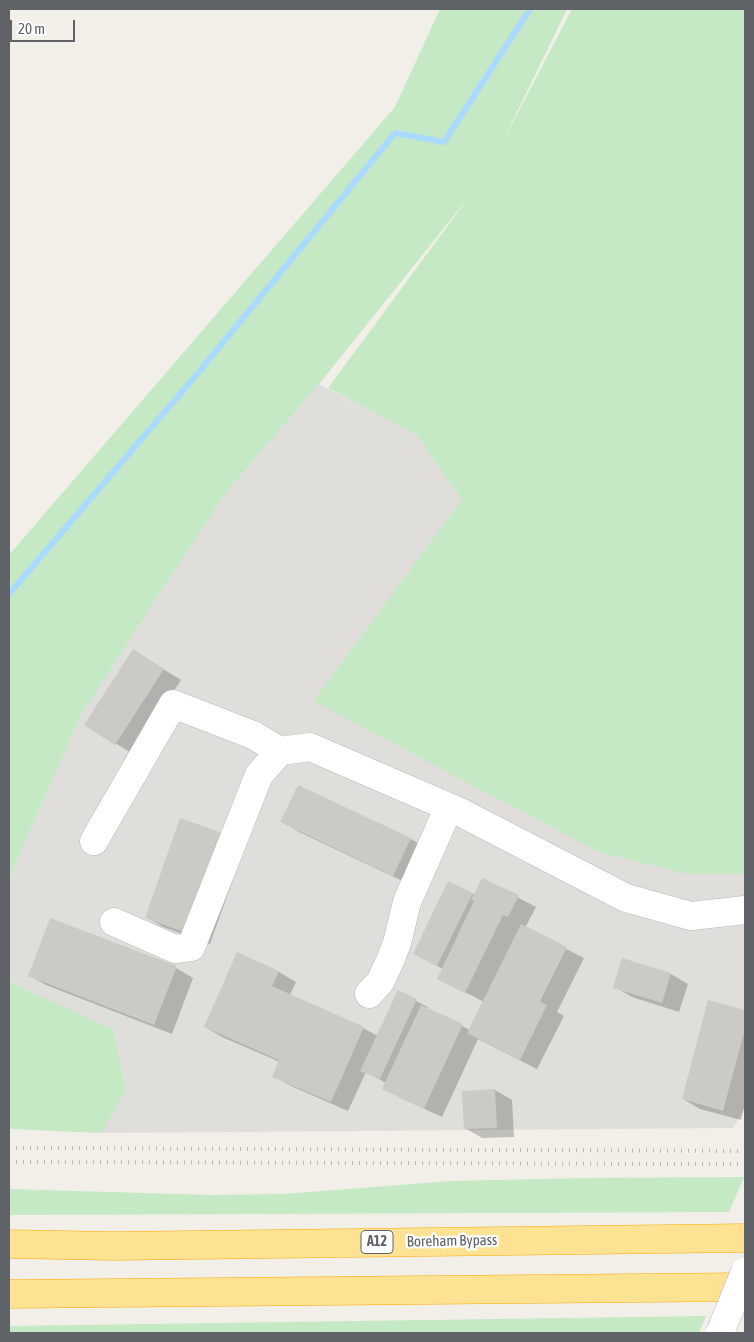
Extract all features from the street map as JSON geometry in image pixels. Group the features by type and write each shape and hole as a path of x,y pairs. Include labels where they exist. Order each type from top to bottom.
{"highway":[{"name":"Boreham Bypass","path":"9,1244 114,1246 745,1238"},
{"path":"9,1294 745,1287"}],"street":[{"path":"94,841 173,704 253,735 280,751 310,747 449,807 626,898 691,916 745,910"},
{"path":"114,922 175,949 191,947 260,775 280,751"},
{"path":"369,994 380,982 390,960 397,943 407,902 449,807"},
{"path":"9,1235 114,1246"},
{"path":"720,1333 745,1272"}],"shaded area":[{"path":"319,384 419,436 462,500 314,701 688,874 745,874 745,1108 733,1128 102,1133 126,1089 113,1030 9,982 9,878 81,715 224,495"}],"green space":[{"path":"440,9 567,9 499,149 572,9 745,9 745,874 688,874 599,852 313,701 462,500 418,436 328,388 472,193 319,384 224,495 81,715 9,878 9,555 395,107"},
{"path":"9,982 113,1029 126,1089 102,1133 9,1129"},
{"path":"744,1177 729,1212 9,1215 9,1189 210,1195 284,1194 451,1181"},
{"path":"706,1316 699,1333 9,1333 9,1326"}],"building":[{"path":"133,649 164,669 115,745 84,725"},
{"path":"298,785 411,838 393,876 280,822"},
{"path":"180,818 228,835 192,935 145,918"},
{"path":"482,878 519,895 508,917 503,915 465,993 437,979 474,901 471,900"},
{"path":"448,881 473,893 437,966 413,954"},
{"path":"50,918 177,966 154,1025 28,976"},
{"path":"521,924 567,947 540,1001 547,1005 520,1060 467,1033"},
{"path":"237,952 279,971 272,986 364,1027 331,1102 272,1077 279,1060 204,1027"},
{"path":"622,958 671,973 662,1003 613,988"},
{"path":"398,990 417,999 380,1079 360,1071"},
{"path":"708,1000 745,1010 745,1029 723,1111 682,1099"},
{"path":"421,1005 463,1024 424,1109 382,1089"},
{"path":"495,1089 497,1128 464,1129 462,1091"}],"waterway":[{"path":"9,594 198,373 395,133 444,142 530,9"}],"railway":[{"path":"9,1148 745,1151"},
{"path":"9,1162 745,1164"}]}
